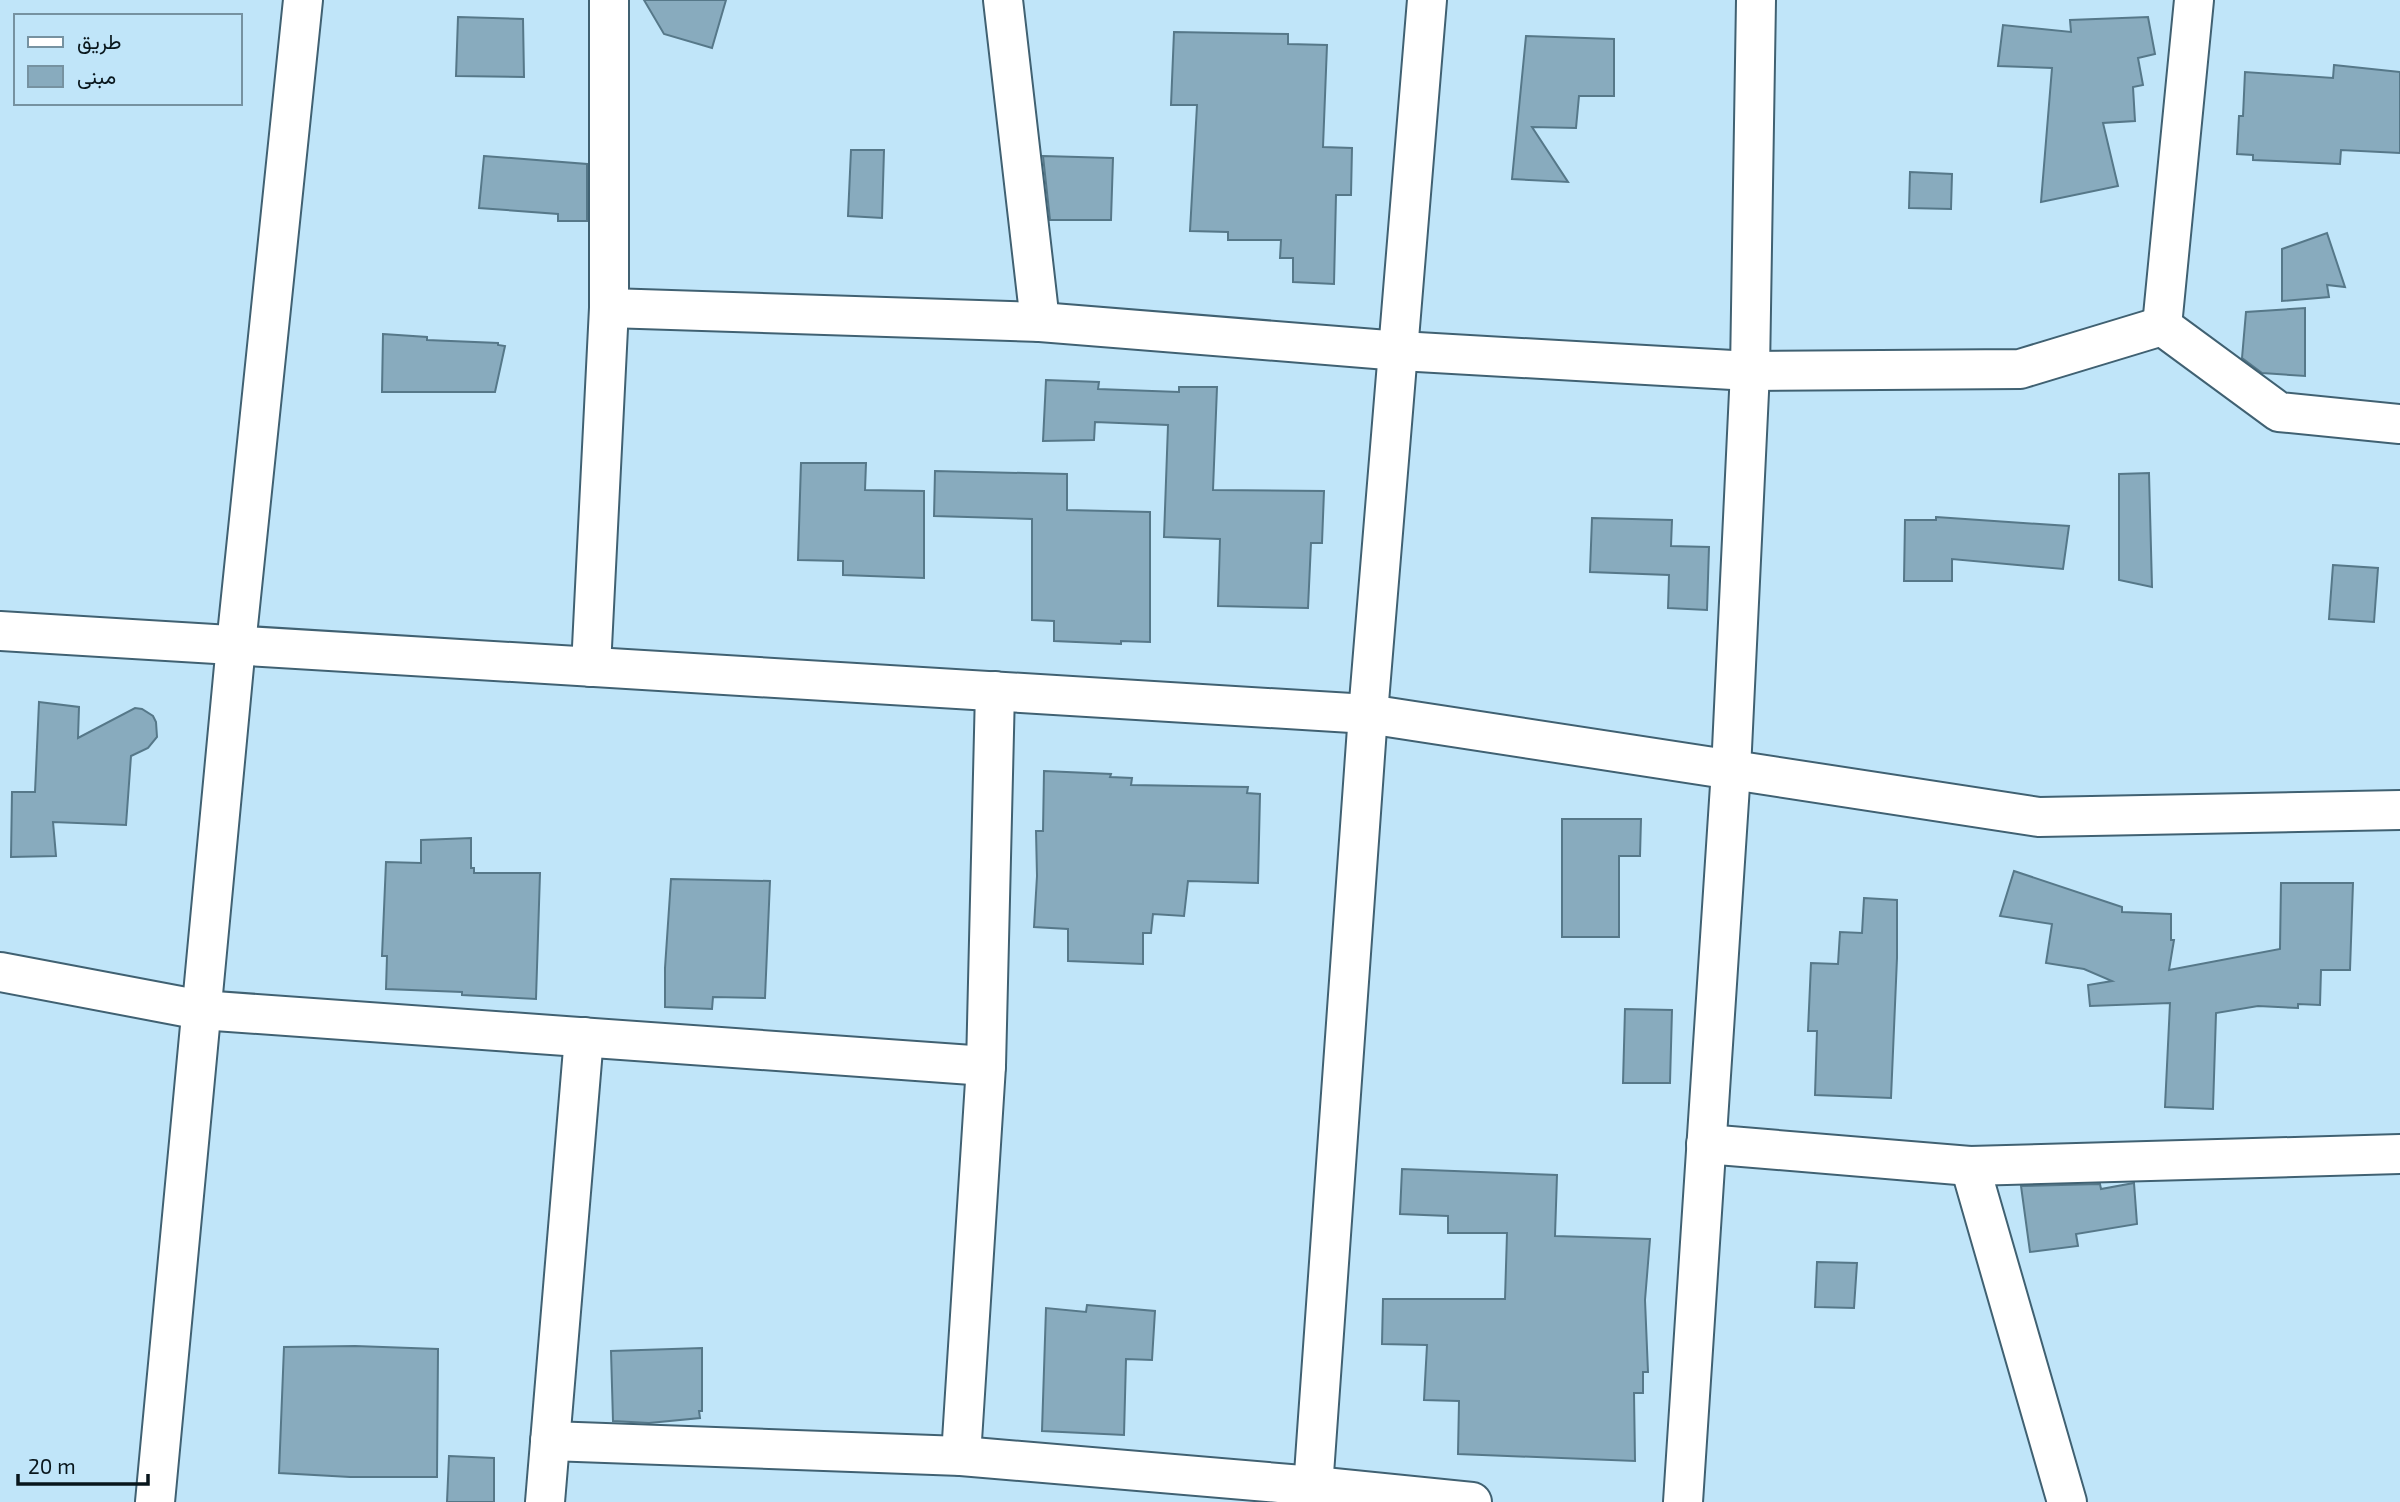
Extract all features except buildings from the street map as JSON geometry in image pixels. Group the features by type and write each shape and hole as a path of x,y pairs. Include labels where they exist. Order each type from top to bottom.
{"street":[{"path":"155,1502 236,645 303,0"},
{"path":"591,667 609,308 609,0"},
{"path":"1003,0 1040,322"},
{"path":"1313,1494 1368,715 1427,0"},
{"path":"1683,1502 1731,770 1750,371 1756,0"},
{"path":"2162,326 2193,0"},
{"path":"609,308 1040,322 1400,351 1750,371 2020,369 2162,326"},
{"path":"2162,326 2279,412 2400,424"},
{"path":"0,631 1368,715 2039,817 2400,810"},
{"path":"961,1456 986,1066 995,691"},
{"path":"0,972 201,1010 986,1066"},
{"path":"545,1502 584,1037"},
{"path":"1706,1144 1970,1166 2400,1154"},
{"path":"1970,1166 2067,1502"},
{"path":"551,1441 961,1456 1313,1494 1472,1502"}]}
